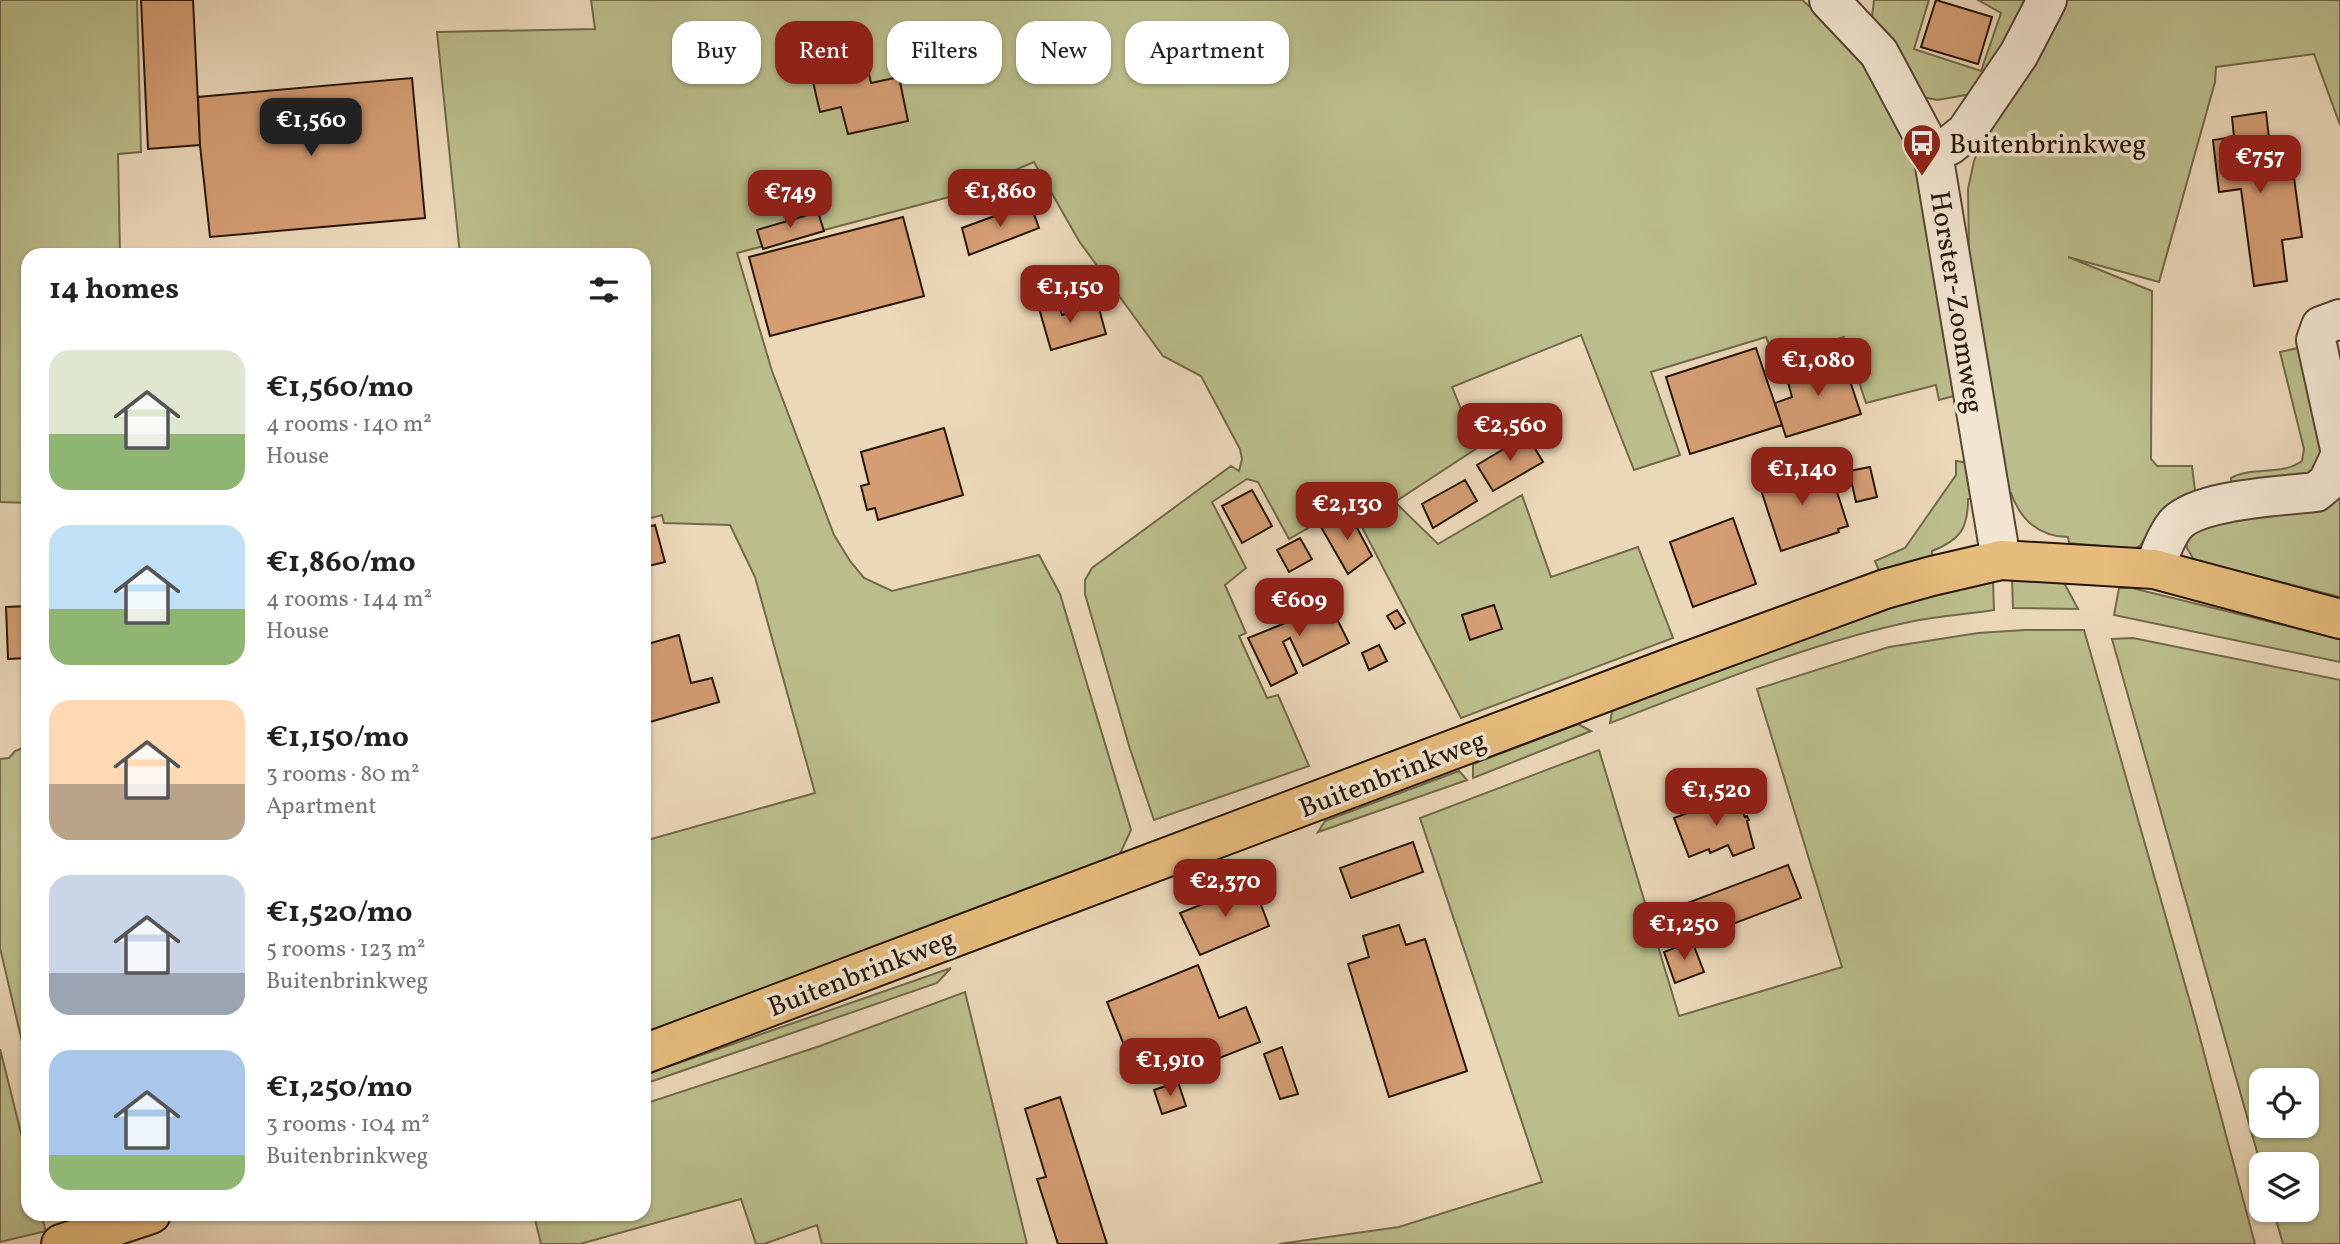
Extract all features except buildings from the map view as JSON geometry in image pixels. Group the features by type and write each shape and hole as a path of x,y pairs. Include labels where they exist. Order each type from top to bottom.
{"main road":[{"name":"Buitenbrinkweg","path":"651,1051 1885,589 2000,560 2154,569 2340,619"},
{"path":"61,1244 129,1221"}],"street":[{"path":"1829,0 1879,53 1933,154"},
{"name":"Horster-Zoomweg","path":"2000,560 1933,154 1966,132 2019,54 2047,0"},
{"path":"2340,319 2321,326 2316,340 2340,449"},
{"path":"2154,569 2167,537 2186,515 2211,506 2316,492 2328,482 2340,456"}],"green space":[{"path":"0,0 137,0 141,152 118,154 120,248 21,248 21,503 0,502"},
{"path":"591,0 1802,0 1824,19 1862,62 1896,112 1917,161 1961,394 1939,400 1936,385 1866,403 1844,337 1775,359 1766,337 1651,372 1680,455 1634,470 1581,335 1452,387 1477,448 1395,502 1438,544 1522,495 1551,577 1638,547 1673,638 1461,718 1350,504 1289,539 1258,482 1247,479 1212,502 1246,568 1225,585 1246,633 1239,636 1267,698 1278,695 1309,766 1154,820 1130,749 1085,594 1085,580 1092,568 1231,466 1239,471 1242,459 1240,449 1201,376 1163,356 1079,241 1034,162 953,196 737,253 772,371 834,535 850,561 864,578 892,591 1039,555 1060,594 1131,830 1119,856 651,1031 651,839 815,793 755,577 730,525 664,523 662,515 651,518 651,248 459,248 437,32 595,29"},
{"path":"1874,0 1929,0 1914,49 1981,71 2001,13 1978,0 2031,0 1971,94 1937,100 1923,97 1871,26"},
{"path":"2059,0 2340,0 2340,125 2314,54 2216,67 2215,82 2159,282 2068,257 2152,291 2151,459 2157,466 2192,466 2196,499 2152,527 2140,546 2134,549 2069,543 2068,537 2048,534 2025,518 2011,493 2007,492 1986,381 1969,251 1968,189 1974,161 1985,133"},
{"path":"2302,347 2325,430 2317,475 2232,495 2231,478 2249,472 2286,468 2302,461 2304,449 2280,352"},
{"path":"1956,461 1969,463 1974,498 1968,499 1964,526 1956,538 1932,551 1932,556 1880,573 1875,561 1905,548 1956,475"},
{"path":"2340,482 2340,597 2194,560 2187,548 2185,531"},
{"path":"2061,577 2078,609 2013,608 2012,579"},
{"path":"1993,581 1994,610 1914,621 1836,641 1760,666 1610,723 1612,711 1618,707 1902,602"},
{"path":"2119,588 2132,588 2340,639 2340,662 2114,615"},
{"path":"2084,630 2196,1023 2255,1244 1279,1244 1399,1227 1542,1182 1420,818 1599,750 1679,1016 1842,967 1757,689 1889,647 1978,633"},
{"path":"2133,638 2340,680 2340,1244 2283,1244 2277,1222 2319,1222 2319,1152 2257,1152 2253,1138 2319,1138 2319,1068 2249,1068 2249,1124 2112,639"},
{"path":"1578,724 1591,731 1473,778 1473,764"},
{"path":"21,749 21,1037 0,948 0,759 9,758"},
{"path":"1459,771 1467,780 1318,832 1325,821"},
{"path":"951,968 937,983 651,1082 651,1073"},
{"path":"965,992 1027,1244 822,1244 817,1225 764,1244 756,1244 741,1199 580,1244 541,1244 535,1221 651,1221 651,1102 820,1046"},
{"path":"0,1049 21,1133 21,1221 43,1221 46,1231 0,1242"}],"place":[{"name":"Buitenbrinkweg","path":"1922,177"}]}
